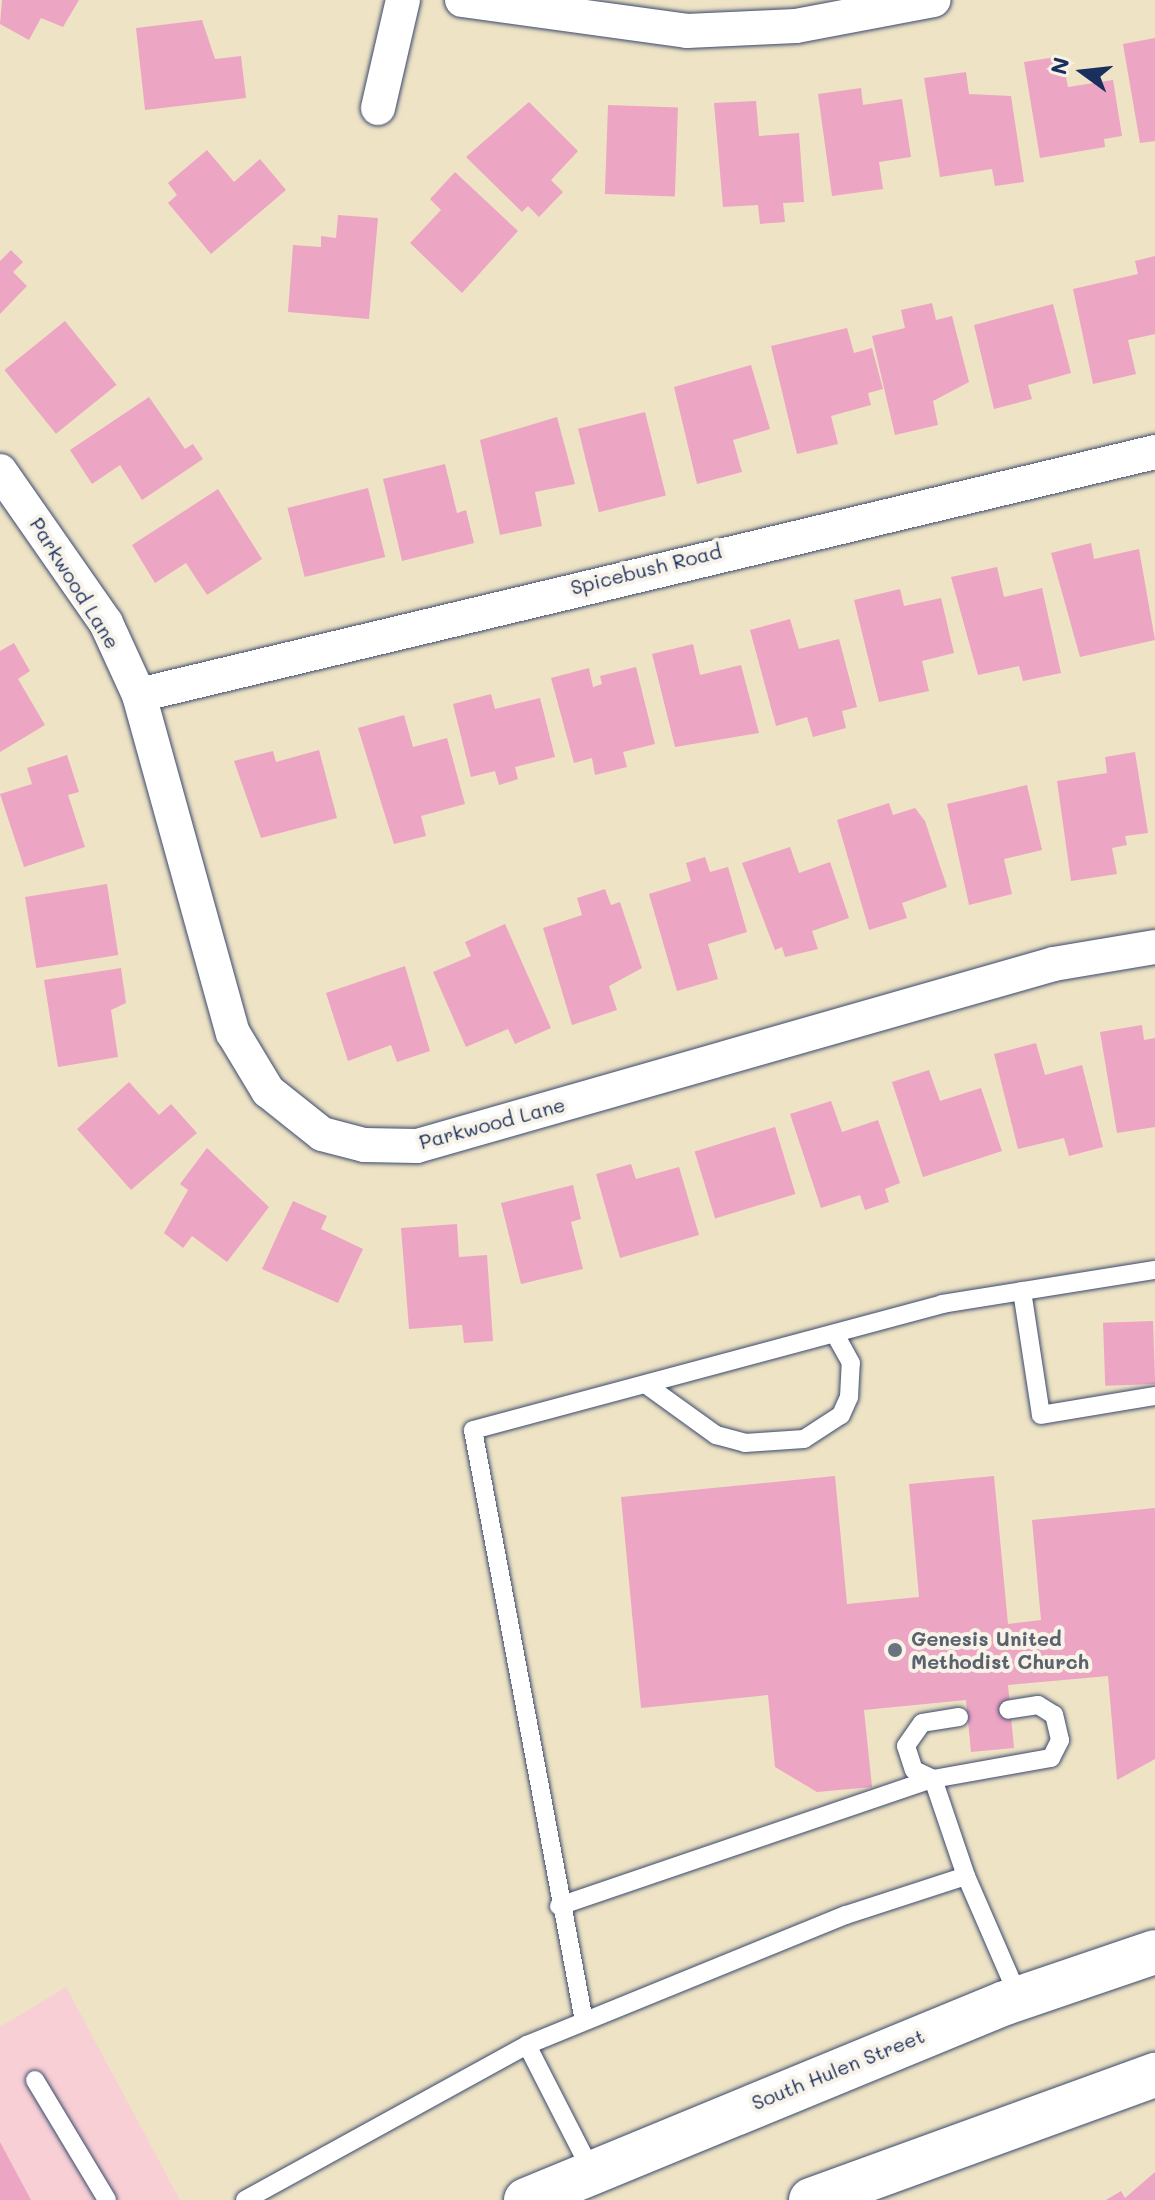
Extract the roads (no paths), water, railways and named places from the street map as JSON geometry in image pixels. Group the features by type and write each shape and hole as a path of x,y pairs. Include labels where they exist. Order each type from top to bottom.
{"main road":[{"name":"South Hulen Street","path":"526,2200 597,2184 1019,1998 1155,1952"},
{"path":"811,2200 1155,2075"}],"street":[{"path":"378,108 403,0"},
{"path":"462,0 687,31 796,26 934,0"},
{"name":"Spicebush Road","path":"139,695 1155,452"},
{"name":"Parkwood Lane","path":"0,471 106,623 139,695 233,1033 268,1091 322,1134 364,1145 417,1146 1054,964 1155,947"}],"lane":[{"path":"584,2021 559,1906 473,1430 835,1334 1022,1291 1155,1270"},
{"path":"1022,1291 1041,1415 1155,1396"},
{"path":"648,1386 716,1435 760,1443 804,1439 841,1415 849,1397 851,1363 835,1334"},
{"path":"559,1906 933,1779 1051,1758 1060,1740 1054,1715 1038,1705 1008,1710"},
{"path":"959,1717 922,1723 909,1735 908,1762 933,1779 966,1876 1019,1998"},
{"path":"245,2200 527,2045 846,1915 966,1876"},
{"path":"527,2045 597,2184"},
{"path":"35,2080 107,2200"}],"place":[{"name":"Genesis United Methodist Church","path":"895,1650"}]}
